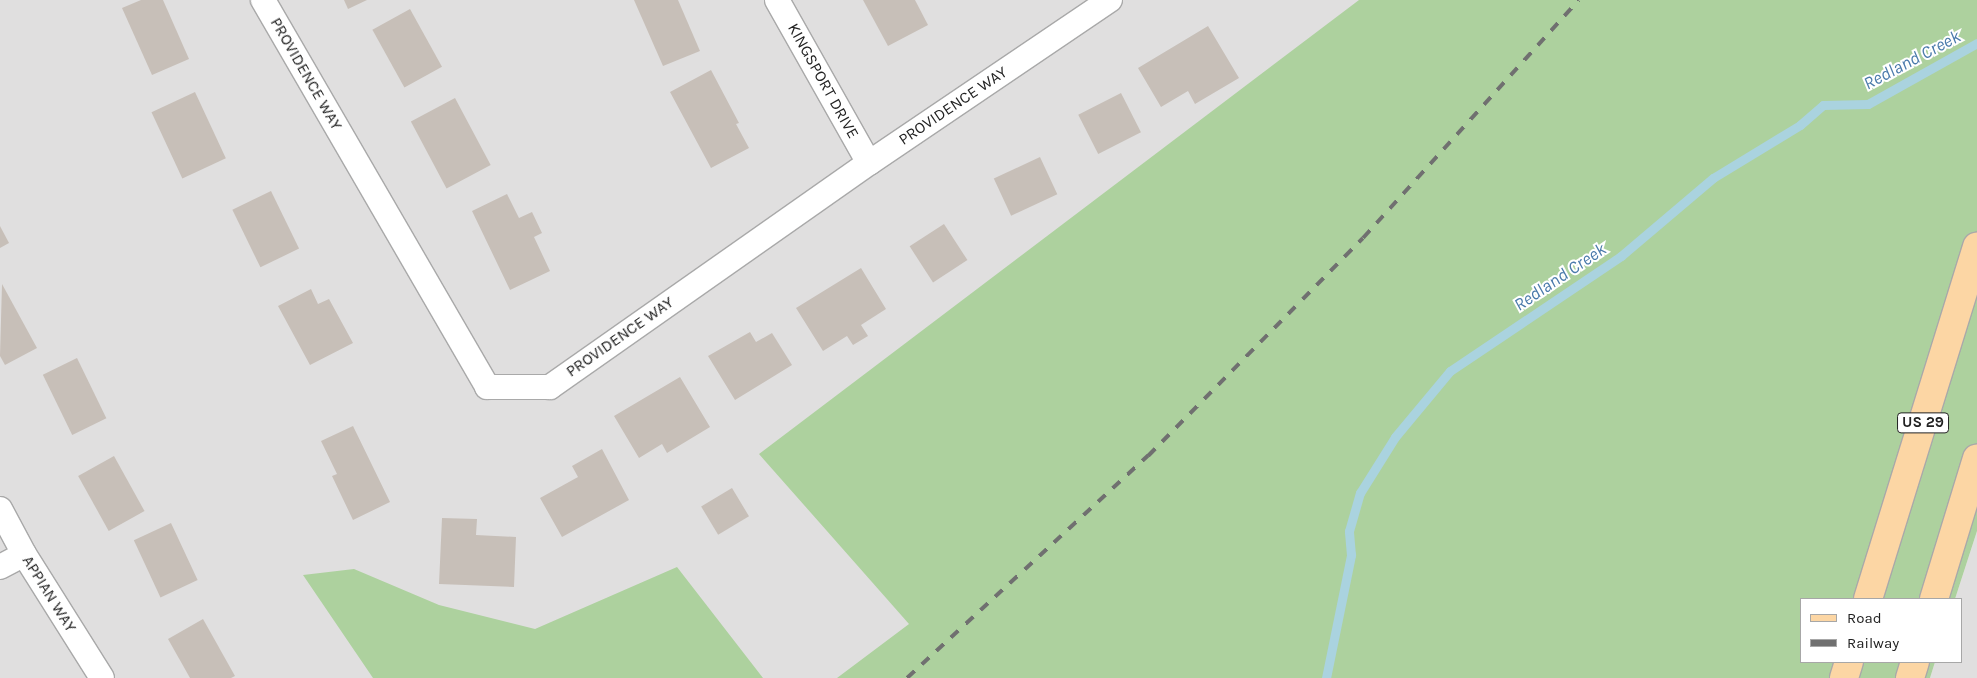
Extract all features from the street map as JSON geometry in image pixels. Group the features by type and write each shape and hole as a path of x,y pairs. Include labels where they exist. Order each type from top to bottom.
{"main road":[{"name":"US 29","path":"1868,598 1977,246"},
{"path":"1934,598 1977,458"},
{"path":"1844,678 1849,663"},
{"path":"1910,678 1915,663"}],"street":[{"name":"PROVIDENCE WAY","path":"263,0 487,387 550,386 869,163 1110,0"},
{"name":"KINGSPORT DRIVE","path":"777,0 869,163"},
{"name":"APPIAN WAY","path":"0,509 24,554 102,678"},
{"path":"0,567 24,554"}],"shaded area":[{"path":"0,0 1600,0 938,678 0,678"},
{"path":"1977,531 1977,678 1930,678 1935,663 1962,663 1962,598 1955,598"}],"green space":[{"path":"1359,0 1977,0 1977,531 1955,598 1800,598 1800,663 1935,663 1930,678 837,678 909,624 759,454"},
{"path":"677,567 763,678 373,678 303,575 354,569 439,605 535,629"}],"building":[{"path":"141,0 163,0 189,59 152,75 122,8"},
{"path":"344,0 367,0 348,9"},
{"path":"634,0 678,0 700,51 663,66"},
{"path":"863,0 915,0 928,25 888,46"},
{"path":"410,9 442,67 404,88 372,30"},
{"path":"1208,26 1239,78 1195,104 1188,91 1161,107 1138,68"},
{"path":"711,70 739,123 736,124 749,148 711,168 670,92"},
{"path":"195,92 226,158 182,178 151,112"},
{"path":"1121,93 1141,132 1098,154 1078,115"},
{"path":"455,98 491,165 447,189 411,121"},
{"path":"1040,157 1057,194 1011,216 994,179"},
{"path":"271,191 299,249 260,267 232,210"},
{"path":"507,194 519,218 532,212 542,233 534,237 550,271 510,290 472,211"},
{"path":"944,224 967,260 933,282 910,246"},
{"path":"0,226 9,243 0,248"},
{"path":"861,268 886,309 861,325 868,336 853,345 847,336 823,351 796,308"},
{"path":"2,284 37,348 5,365 0,356"},
{"path":"311,289 318,304 329,299 353,343 310,365 278,306"},
{"path":"750,332 756,342 772,333 792,365 735,400 708,356"},
{"path":"77,358 106,418 72,435 43,375"},
{"path":"680,377 710,427 667,453 662,444 639,458 614,416"},
{"path":"353,426 390,502 353,520 332,476 337,474 321,441"},
{"path":"602,449 629,500 562,537 540,498 578,477 572,466"},
{"path":"114,456 145,511 109,531 78,476"},
{"path":"732,488 749,516 718,535 701,507"},
{"path":"442,518 477,519 476,535 516,537 514,587 439,584"},
{"path":"171,523 198,580 160,597 134,540"},
{"path":"203,619 235,676 231,678 190,678 168,639"}],"waterway":[{"name":"Redland Creek","path":"1326,678 1351,555 1349,531 1360,493 1395,437 1450,371 1621,256 1713,178 1800,125 1823,105 1868,104 1977,43"}],"railway":[{"path":"907,678 1148,456 1363,238 1579,0"}]}
